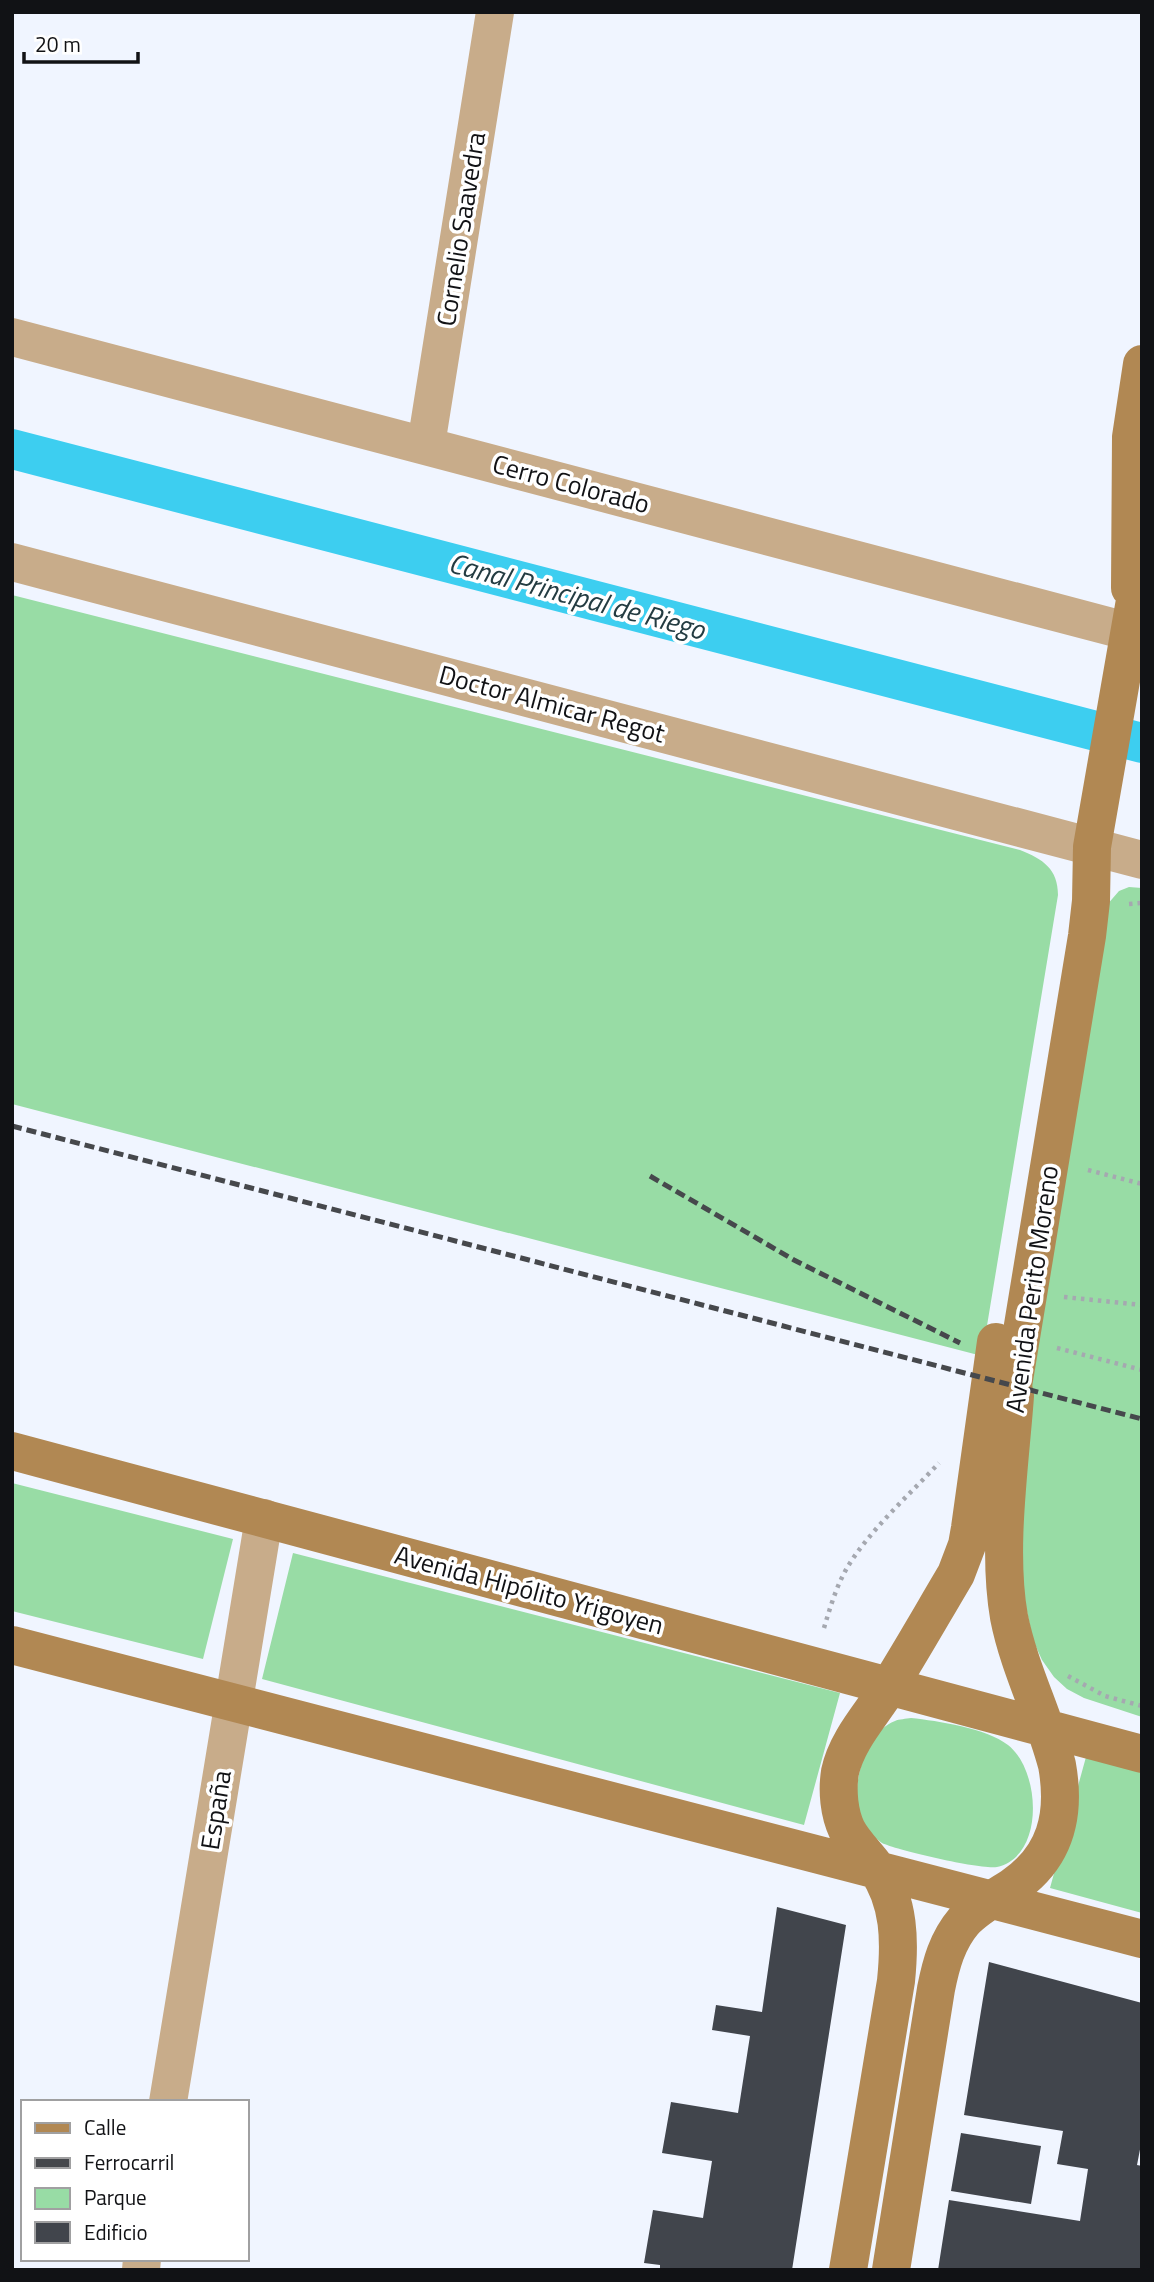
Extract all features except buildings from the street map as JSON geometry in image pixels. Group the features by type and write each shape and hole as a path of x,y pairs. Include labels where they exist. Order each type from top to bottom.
{"main road":[{"name":"Avenida Perito Moreno","path":"1136,633 1136,453 1142,364"},
{"name":"Avenida Perito Moreno","path":"889,1687 956,1574 970,1528 985,1413 1062,929 1092,846 1136,633 1142,560"},
{"name":"Avenida Perito Moreno","path":"1045,1728 1014,1637 1007,1597 1005,1536 1015,1396 1013,1386 1087,936 1092,846"},
{"name":"Avenida Hipólito Yrigoyen","path":"12,1451 1142,1755"},
{"path":"12,1645 1142,1939"},
{"path":"848,2270 898,1956 899,1933 888,1891 876,1868 856,1845 846,1828 839,1791 847,1752 889,1687"},
{"path":"891,2270 946,1950 964,1922 990,1899 1010,1888 1032,1870 1058,1826 1061,1786 1052,1745 1045,1728"}],"street":[{"name":"Cornelio Saavedra","path":"426,445 495,12"},
{"name":"Cerro Colorado","path":"12,337 1136,633"},
{"name":"Doctor Almicar Regot","path":"12,562 1142,860"},
{"name":"España","path":"168,2100 264,1518"}],"path":[{"path":"1081,1168 1142,1184"},
{"path":"1063,1297 1142,1305"},
{"path":"1055,1348 1142,1370"},
{"path":"812,1666 847,1567 985,1413"}],"green space":[{"path":"12,595 1020,850 1042,861 1055,878 1058,895 982,1356 12,1104"},
{"path":"1129,887 1142,888 1142,1717 1084,1698 1067,1689 1054,1677 1033,1640 1020,1579 1030,1390 1106,906 1119,891"},
{"path":"12,1483 233,1539 203,1659 12,1611"},
{"path":"293,1553 840,1693 804,1825 262,1679"},
{"path":"911,1718 948,1723 987,1734 1008,1745 1019,1757 1032,1792 1033,1812 1024,1847 1013,1860 997,1867 988,1867 939,1859 882,1843 866,1829 860,1817 857,1786 866,1753 883,1728 897,1720"},
{"path":"1086,1757 1142,1772 1142,1913 1050,1888"}],"waterway":[{"name":"Canal Principal de Riego","path":"12,449 1142,743"}],"railway":[{"path":"12,1126 1142,1419"},
{"path":"650,1176 794,1260 960,1343"}]}
